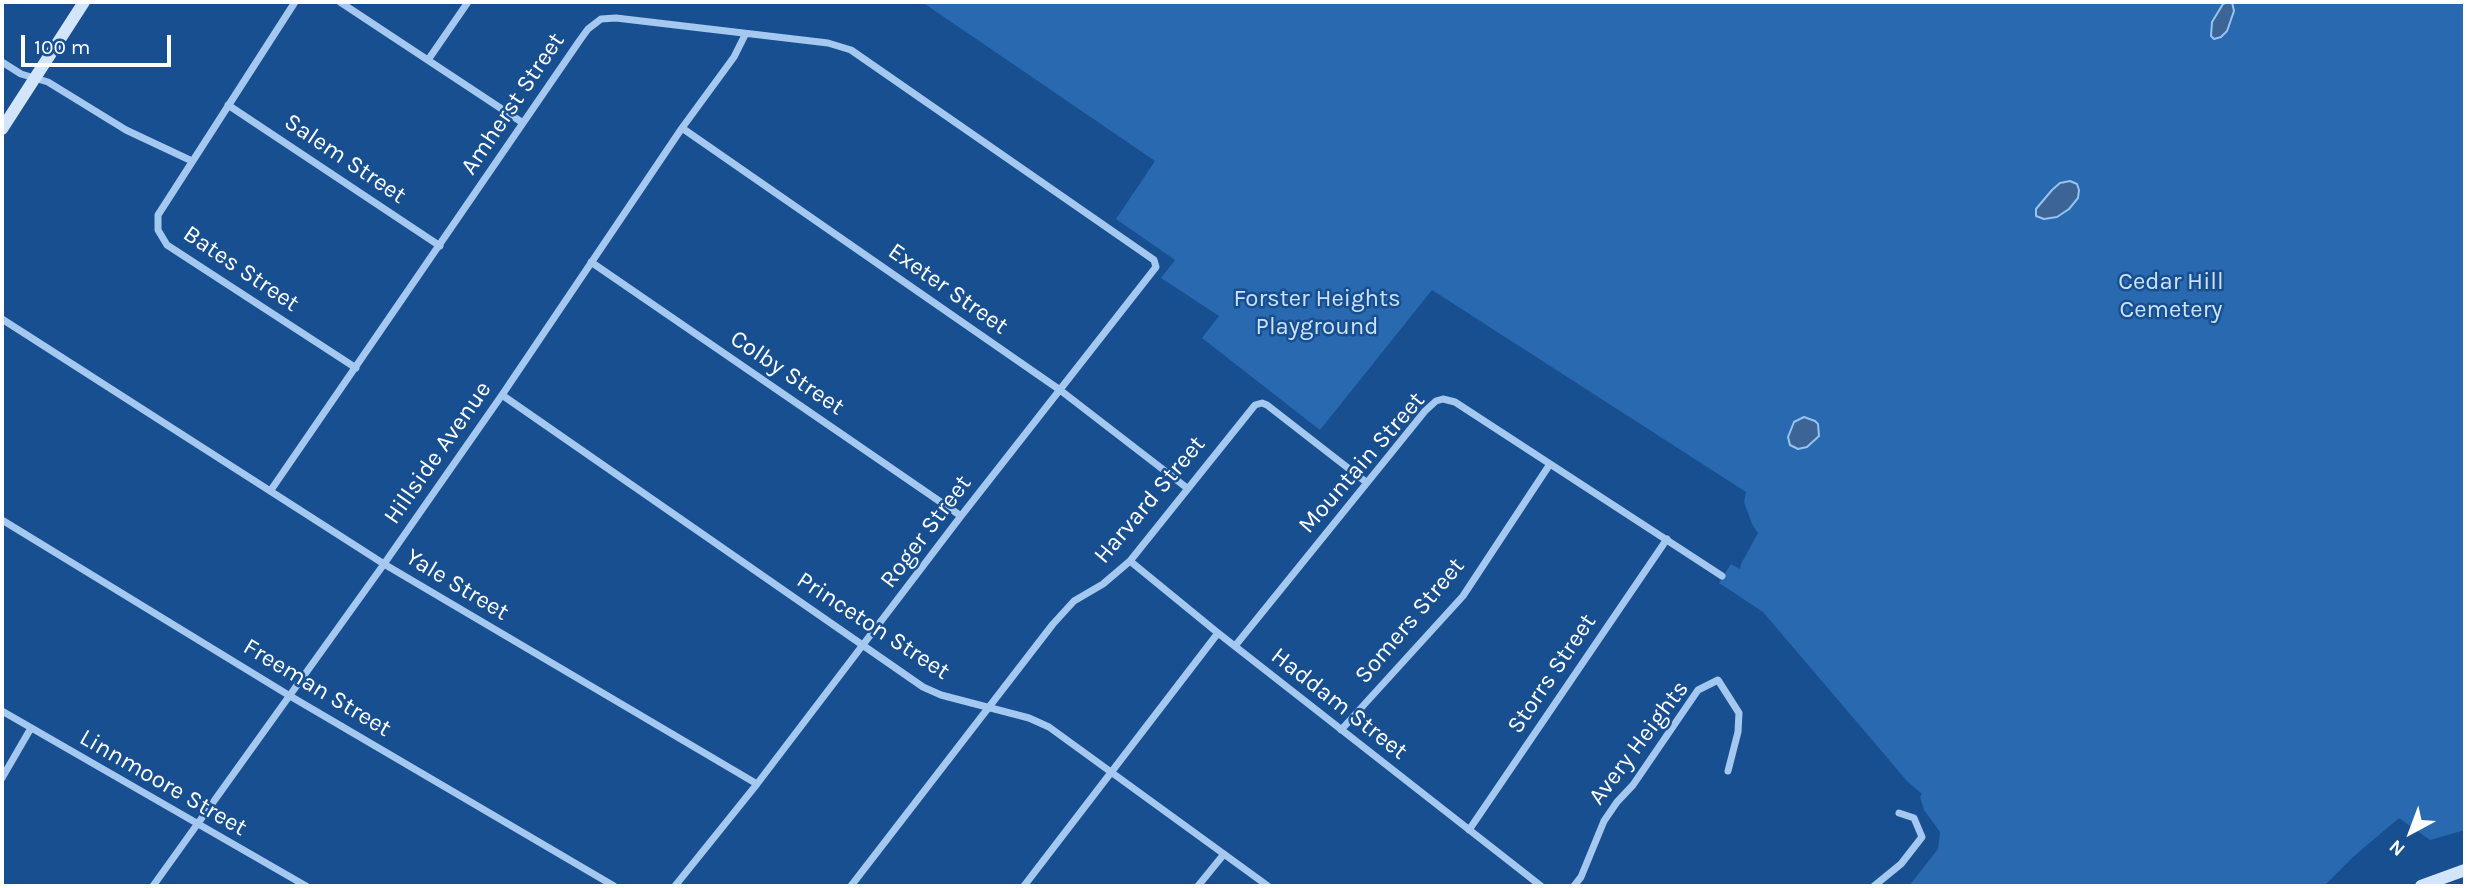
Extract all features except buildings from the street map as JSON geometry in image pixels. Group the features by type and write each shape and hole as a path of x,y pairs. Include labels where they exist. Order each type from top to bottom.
{"main road":[{"path":"2,129 84,2"},
{"path":"2421,886 2465,870"}],"street":[{"name":"Bates Street","path":"295,2 158,215 158,230 167,245 356,368"},
{"path":"340,2 523,123"},
{"path":"428,60 468,2"},
{"name":"Amherst Street","path":"271,490 580,40 588,29 601,19 616,18 828,43 851,50 1145,253 1154,260 1156,267"},
{"name":"Hillside Avenue","path":"153,886 502,395 682,128 734,57 745,35"},
{"path":"2,62 21,74 56,86 126,130 192,160"},
{"name":"Salem Street","path":"228,105 440,246"},
{"name":"Exeter Street","path":"682,128 1060,390 1186,488"},
{"name":"Colby Street","path":"591,262 961,516"},
{"name":"Roger Street","path":"675,886 757,784 961,516 1156,267"},
{"name":"Yale Street","path":"2,319 384,564 757,784"},
{"name":"Princeton Street","path":"502,395 923,687 941,695 1029,718 1049,727 1268,886"},
{"name":"Mountain Street","path":"1235,646 1425,411 1436,401 1443,399 1455,402 1722,576"},
{"name":"Harvard Street","path":"851,886 1053,624 1074,601 1103,584 1130,561 1252,408 1262,403 1366,482"},
{"name":"Somers Street","path":"1341,730 1462,596 1550,464"},
{"name":"Freeman Street","path":"2,520 290,696 614,886"},
{"name":"Storrs Street","path":"1469,830 1667,539"},
{"name":"Haddam Street","path":"1130,561 1541,886"},
{"path":"1024,886 1218,633"},
{"name":"Avery Heights","path":"1574,886 1581,877 1604,821 1617,802 1633,785 1698,690 1718,680 1739,713 1738,732 1728,771"},
{"name":"Linnmoore Street","path":"2,711 306,886"},
{"path":"2,778 31,728"},
{"path":"1874,886 1901,864 1923,836 1914,818 1899,813"},
{"path":"1198,886 1224,854"}],"green space":[{"name":"Cedar Hill Cemetery","path":"922,2 2465,2 2465,830 2430,840 2399,818 2324,886 1909,886 1938,849 1940,832 1924,810 1920,797 1922,794 1907,781 1763,612 1719,583 1731,564 1740,569 1758,533 1744,502 1746,492 1432,290 1320,430 1202,338 1219,316 1161,278 1175,260 1116,219 1155,161"}],"shaded area":[{"path":"2227,2 2232,2 2234,11 2227,31 2214,39 2211,36 2212,22"},
{"path":"2070,181 2077,184 2079,190 2078,198 2069,209 2057,217 2044,219 2036,216 2036,209 2052,190 2060,183"},
{"path":"1804,417 1818,424 1819,436 1807,447 1798,449 1790,445 1788,437 1794,422"}],"park label":[{"name":"Forster Heights Playground","path":"1317,313"}]}
